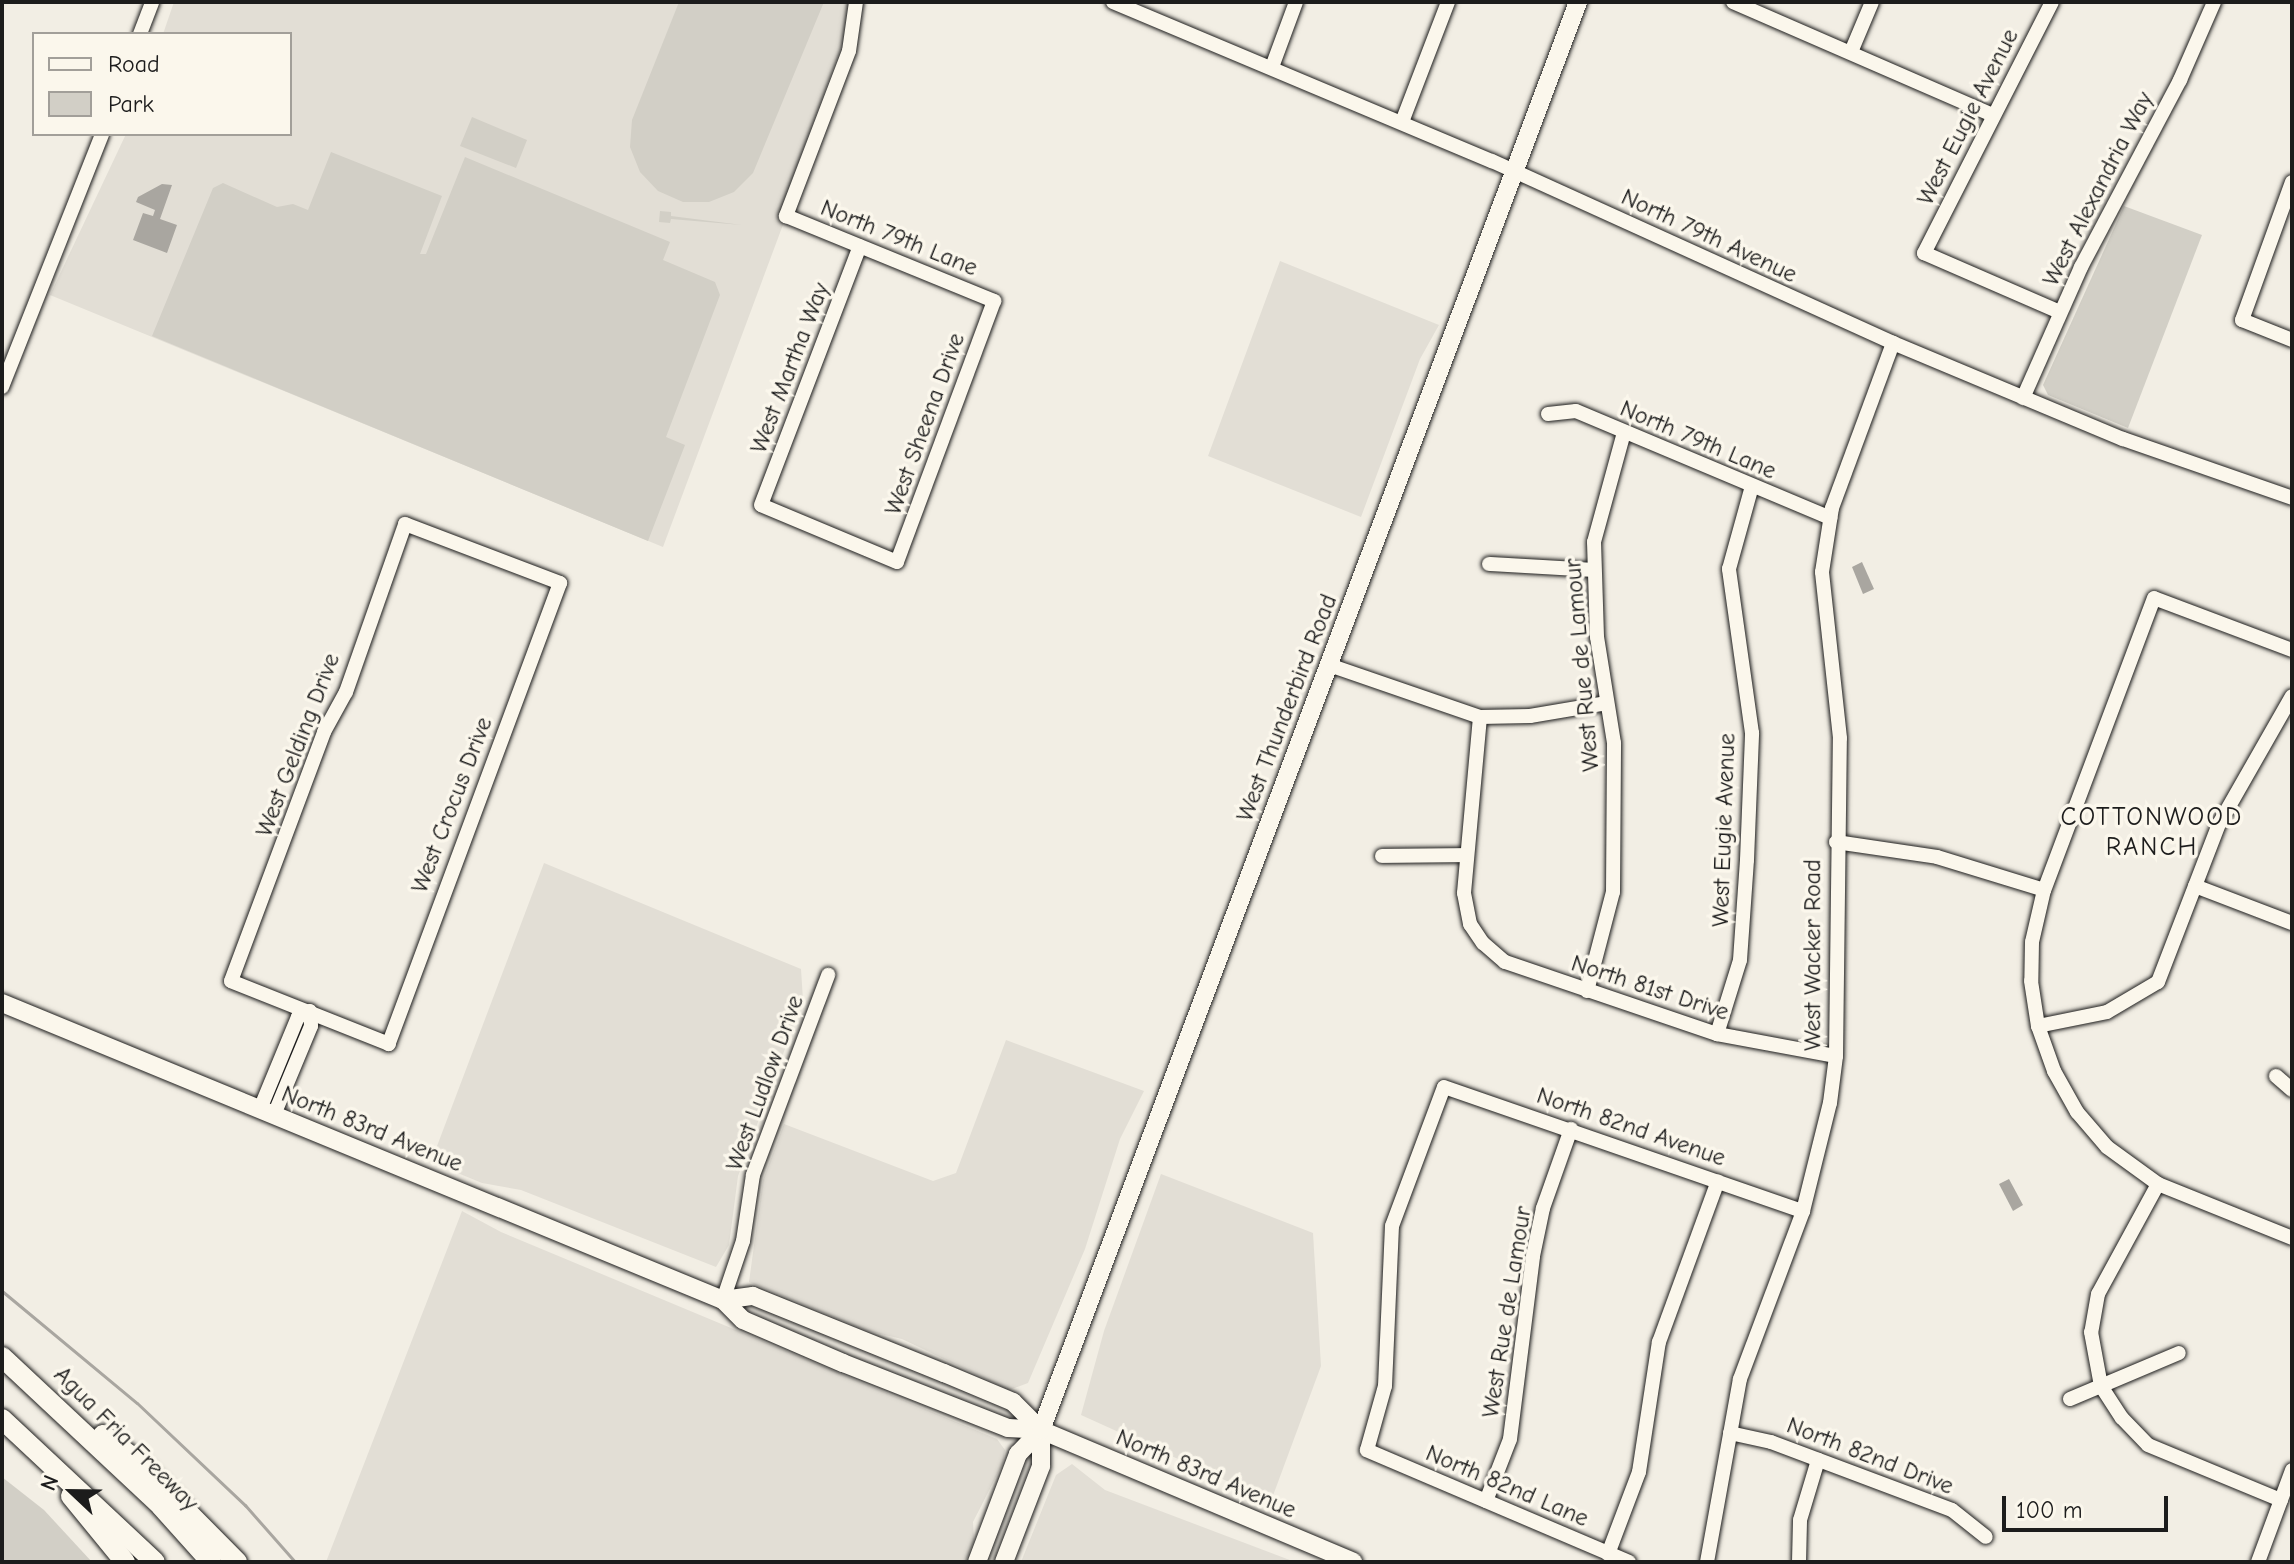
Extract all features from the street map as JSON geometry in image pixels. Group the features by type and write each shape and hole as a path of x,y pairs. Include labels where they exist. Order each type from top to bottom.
{"highway":[{"name":"Agua Fria Freeway","path":"2,1357 161,1506 211,1562"},
{"path":"20,1371 136,1460 237,1562"},
{"path":"2,1419 155,1562"},
{"path":"38,1450 125,1562"}],"main road":[{"name":"West Thunderbird Road","path":"1004,1562 1041,1466 1041,1430 1578,2"},
{"name":"North 83rd Avenue","path":"2,1003 723,1300 743,1320 843,1363 1008,1428 1041,1430 1353,1562"},
{"name":"North 83rd Avenue","path":"723,1300 753,1296 933,1368 1013,1402 1041,1430"},
{"name":"West Thunderbird Road","path":"977,1562 1018,1454 1041,1430"}],"street":[{"path":"141,32 152,2"},
{"name":"North 79th Lane","path":"856,2 849,51 786,216 994,301"},
{"name":"North 79th Avenue","path":"1113,2 1144,8 1893,343 2023,398 2292,498"},
{"path":"1272,67 1296,2"},
{"path":"1402,122 1448,2"},
{"path":"1733,2 1991,114"},
{"path":"1851,52 1872,2"},
{"name":"West Eugie Avenue","path":"2052,2 1991,114 1924,253 2060,312"},
{"name":"West Alexandria Way","path":"2023,398 2060,312 2180,80 2214,2"},
{"path":"2,387 101,136"},
{"path":"2292,182 2242,320 2292,340"},
{"name":"West Martha Way","path":"860,246 761,505 897,562"},
{"name":"West Sheena Drive","path":"897,562 994,301"},
{"name":"West Wacker Road","path":"1707,1562 1745,1361 1803,1211 1827,1123 1836,1056 1836,842 1840,738 1821,590 1830,518 1893,343"},
{"name":"North 79th Lane","path":"1548,414 1576,411 1830,518"},
{"name":"West Rue de Lamour","path":"1587,991 1613,892 1614,743 1592,570 1597,517 1624,432"},
{"name":"West Eugie Avenue","path":"1717,1034 1740,960 1747,860 1752,733 1729,569 1752,486"},
{"name":"West Gelding Drive","path":"310,1011 231,981 324,732 346,692 405,524 560,583"},
{"path":"1489,564 1592,570"},
{"name":"West Crocus Drive","path":"310,1011 389,1044 560,583"},
{"path":"2292,650 2154,598 2044,890 2031,961 2038,1026 2077,1112 2107,1147 2158,1184 2292,1238"},
{"path":"1329,665 1480,717 1530,716 1607,703"},
{"path":"2038,1026 2107,1012 2158,982 2219,824 2292,696"},
{"path":"1382,856 1466,855 1480,717"},
{"path":"1836,842 1937,857 2044,890"},
{"name":"North 81st Drive","path":"1466,855 1464,893 1470,924 1505,962 1717,1034 1836,1056"},
{"path":"2195,886 2292,923"},
{"name":"West Ludlow Drive","path":"723,1300 743,1241 753,1175 828,975"},
{"path":"267,1112 294,1047 311,1026 310,1011"},
{"path":"2276,1076 2292,1090"},
{"name":"North 82nd Avenue","path":"1367,1450 1385,1386 1392,1226 1444,1087 1803,1211"},
{"name":"West Rue de Lamour","path":"1486,1501 1510,1439 1533,1256 1543,1208 1571,1129"},
{"path":"1608,1554 1639,1472 1659,1342 1718,1181"},
{"path":"2158,1184 2098,1294 2091,1332 2101,1386 2122,1418 2148,1445 2281,1500"},
{"path":"2070,1399 2179,1353"},
{"name":"North 82nd Drive","path":"1730,1433 1818,1460 1952,1510 1986,1537"},
{"name":"North 82nd Lane","path":"1367,1450 1629,1562"},
{"path":"1799,1562 1800,1520 1818,1460"},
{"path":"2258,1562 2292,1470"}],"shaded area":[{"path":"174,2 849,2 845,37 781,209 784,222 663,547 50,295 125,136 292,136 292,32 164,32"},
{"path":"162,184 172,185 160,219 177,225 167,253 133,240 143,213 153,216 155,210 136,202 138,197"},
{"path":"1280,261 1439,325 1420,359 1361,517 1208,456"},
{"path":"1862,562 1874,589 1863,594 1852,567"},
{"path":"544,863 801,969 803,1000 738,1176 729,1245 716,1267 521,1190 482,1183 431,1162"},
{"path":"1006,1040 1144,1091 1120,1139 1085,1249 1028,1383 1009,1390 902,1339 868,1331 749,1282 763,1180 784,1124 933,1181 956,1173"},
{"path":"1161,1174 1313,1233 1321,1366 1271,1501 1081,1415 1104,1331"},
{"path":"2009,1179 2023,1205 2013,1211 1999,1184"},
{"path":"462,1211 501,1232 997,1439 1005,1450 1003,1463 973,1522 974,1541 965,1562 326,1562"},
{"path":"1072,1464 1105,1490 1295,1562 1021,1562 1056,1475"}],"green space":[{"path":"679,2 824,2 753,173 734,192 709,202 683,202 658,191 640,172 630,147 632,120"},
{"path":"472,117 527,140 516,168 460,146"},
{"path":"331,152 442,196 420,254 426,254 465,157 670,242 663,260 715,282 720,295 666,437 685,445 648,541 152,336 213,188 223,183 277,207 293,204 308,210"},
{"path":"2124,206 2202,235 2128,428 2048,395 2043,385"},
{"path":"660,211 671,212 671,216 742,225 671,219 670,223 659,222"},
{"path":"2,1477 44,1510 92,1562 2,1562"}],"waterway":[{"path":"2,1291 137,1403 245,1505 295,1562"}],"district":[{"name":"COTTONWOOD RANCH","path":"2152,833"}]}
